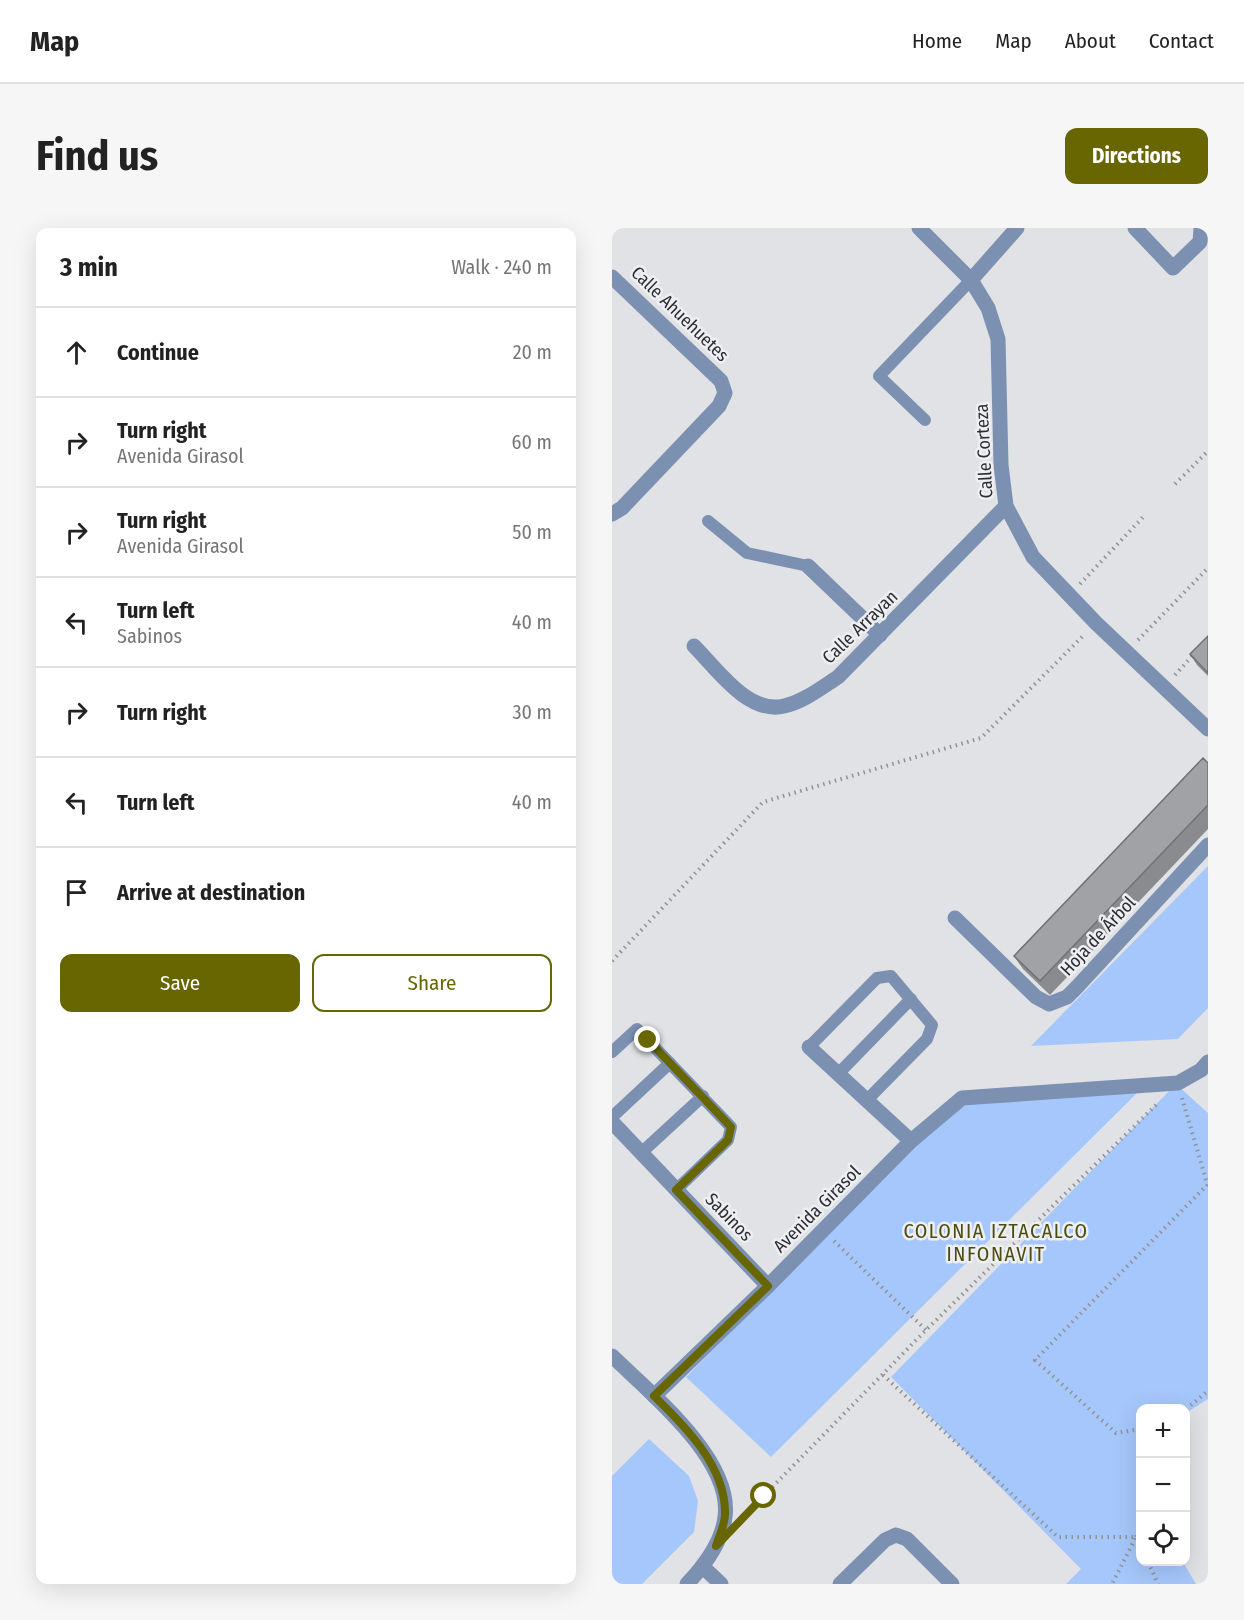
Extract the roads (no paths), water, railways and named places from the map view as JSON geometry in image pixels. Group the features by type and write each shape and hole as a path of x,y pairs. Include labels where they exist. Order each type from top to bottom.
{"street":[{"name":"Calle Corteza","path":"918,228 971,280 988,308 999,339 1001,465 1006,506 1033,556 1096,623 1208,729"},
{"path":"971,280 1017,228"},
{"path":"1135,228 1173,268 1200,242 1201,228"},
{"name":"Calle Ahuehuetes","path":"612,276 721,381 725,393 719,406 622,508 612,514"},
{"name":"Calle Arrayan","path":"694,646 748,699 765,707 783,706 838,678 1006,506"},
{"path":"808,566 880,635"},
{"name":"Hoja de Árbol","path":"955,918 1036,997 1049,1004 1067,997 1077,987 1208,845"},
{"path":"809,1047 911,1141"},
{"name":"Avenida Girasol","path":"654,1396 768,1286 911,1141 962,1098 1178,1083 1201,1070 1208,1062"},
{"name":"Sabinos","path":"612,1120 768,1286"},
{"path":"612,1356 695,1440 718,1475 724,1494 725,1517 716,1546 703,1567 687,1584"},
{"path":"840,1584 885,1540 897,1535 907,1539 952,1584"},
{"path":"703,1567 721,1584"}],"lane":[{"path":"925,420 879,376 971,280"},
{"path":"708,521 747,553 808,566"},
{"path":"809,1047 877,978 891,976 932,1025 927,1039 867,1100"},
{"path":"838,1074 911,999"},
{"path":"612,1052 637,1029 731,1127 732,1132 728,1140 676,1190"},
{"path":"612,1120 670,1063"},
{"path":"641,1153 703,1096"}],"district":[{"name":"COLONIA IZTACALCO INFONAVIT","path":"996,1242"}]}
